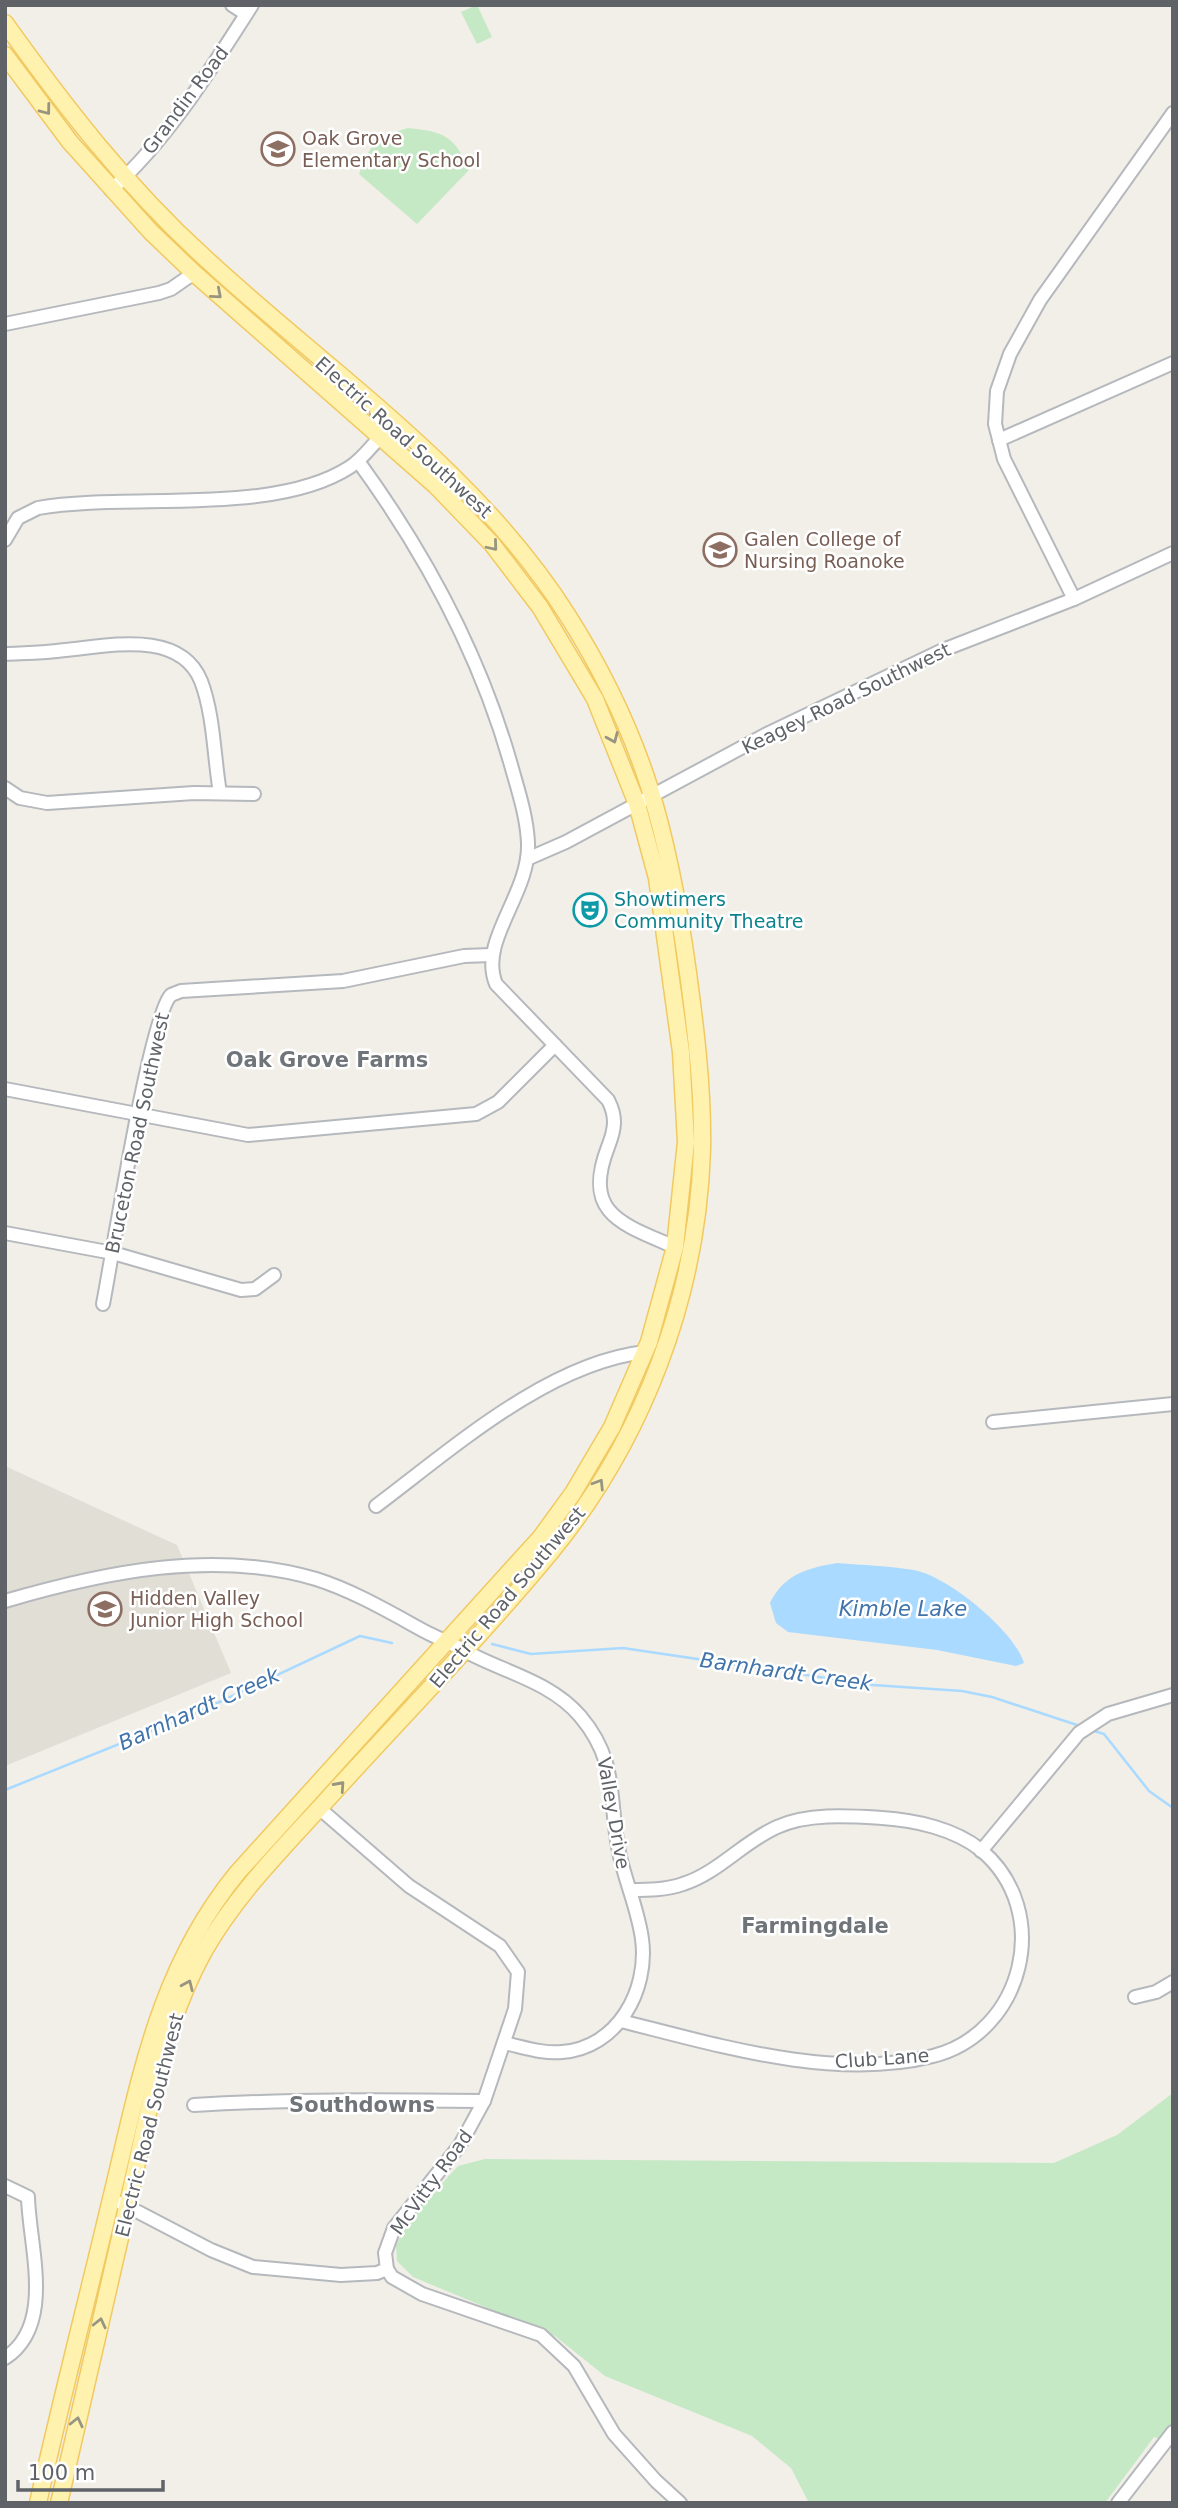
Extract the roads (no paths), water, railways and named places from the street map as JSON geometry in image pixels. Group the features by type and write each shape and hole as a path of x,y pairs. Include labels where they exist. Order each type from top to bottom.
{"main road":[{"name":"Electric Road Southwest","path":"5,23 83,128 125,177 203,257 376,406 475,498 553,594 610,689 653,793 673,874 701,1092 700,1183 686,1276 660,1361 627,1436 605,1475 552,1550 465,1651 237,1901 195,1967 164,2049 59,2503"},
{"name":"Electric Road Southwest","path":"5,55 111,190 194,273 469,519 540,607 595,699 637,804 657,878 683,1066 686,1142 675,1247 658,1316 612,1427 573,1493 541,1537 238,1872 195,1933 158,2012 38,2503"}],"street":[{"path":"232,5 249,10"},
{"name":"Grandin Road","path":"111,190 154,144 249,10"},
{"path":"1074,598 1017,488 999,440 995,424 997,391 1021,332 1168,128 1173,113"},
{"path":"5,324 159,293 171,289 194,273"},
{"path":"999,440 1173,363"},
{"path":"5,540 18,518 38,508 263,494 327,478 358,461 380,437 376,406"},
{"path":"358,461 389,506 454,619 484,679 520,795 526,830 527,859 517,899 491,955 491,973 496,984 601,1091 613,1110 614,1128 598,1175 599,1195 606,1205 633,1229 675,1247"},
{"name":"Keagey Road Southwest","path":"527,859 545,853 765,735 943,650 1074,598 1173,553"},
{"path":"5,654 127,644 155,647 183,658 197,674 204,692 220,793"},
{"path":"5,788 20,798 47,803 220,793 254,794"},
{"name":"Bruceton Road Southwest","path":"103,1304 158,1021 167,999 174,993 343,981 464,956 491,955"},
{"path":"5,1089 258,1135 468,1116 498,1102 555,1045"},
{"path":"5,1233 113,1253 241,1290 255,1289 274,1275"},
{"path":"376,1506 539,1388 610,1358 645,1352"},
{"path":"993,1422 1173,1404"},
{"name":"Valley Drive","path":"5,1601 114,1574 190,1566 243,1566 289,1572 326,1583 430,1634 448,1640 465,1651 538,1684 575,1710 593,1732 610,1769 617,1844 642,1940 641,1969 633,2002 621,2021 597,2042 574,2051 547,2052 504,2043"},
{"path":"981,1850 1079,1733 1108,1714 1173,1695"},
{"name":"McVitty Road","path":"319,1808 409,1886 492,1940 509,1955 519,1983 504,2043 484,2101 460,2145 394,2228 385,2253 387,2269"},
{"name":"Club Lane","path":"621,2021 744,2050 822,2062 882,2062 933,2056 975,2036 1001,2009 1013,1990 1021,1964 1020,1925 1016,1906 1002,1876 981,1850 950,1833 908,1821 822,1818 792,1822 764,1833 717,1866 686,1883 630,1890"},
{"path":"1135,1997 1157,1992 1173,1982"},
{"path":"194,2105 287,2099 366,2103 484,2101"},
{"path":"5,2186 28,2197 35,2290 27,2333 14,2353 5,2358"},
{"path":"111,2198 253,2267 341,2275 377,2273 387,2269 392,2277 422,2294 541,2335 575,2366 614,2434 656,2482 680,2503"},
{"path":"1118,2503 1168,2446 1173,2432"}],"water":[{"name":"Kimble Lake","path":"837,1563 914,1570 944,1582 994,1621 1018,1650 1024,1663 1016,1666 937,1650 788,1632 776,1623 770,1603 782,1585 807,1570"}],"waterway":[{"name":"Barnhardt Creek","path":"5,1790 196,1713 360,1636 392,1643"},
{"name":"Barnhardt Creek","path":"492,1644 531,1654 623,1648 873,1685 962,1691 992,1697 1077,1725"},
{"name":"Barnhardt Creek","path":"1094,1731 1104,1734 1149,1791 1173,1808"}],"place":[{"name":"Oak Grove Elementary School","path":"278,149"},
{"name":"Galen College of Nursing Roanoke","path":"720,550"},
{"name":"Showtimers Community Theatre","path":"590,910"},
{"name":"Hidden Valley Junior High School","path":"105,1609"}],"district":[{"name":"Oak Grove Farms","path":"327,1060"},
{"name":"Farmingdale","path":"815,1926"},
{"name":"Southdowns","path":"362,2105"}]}
